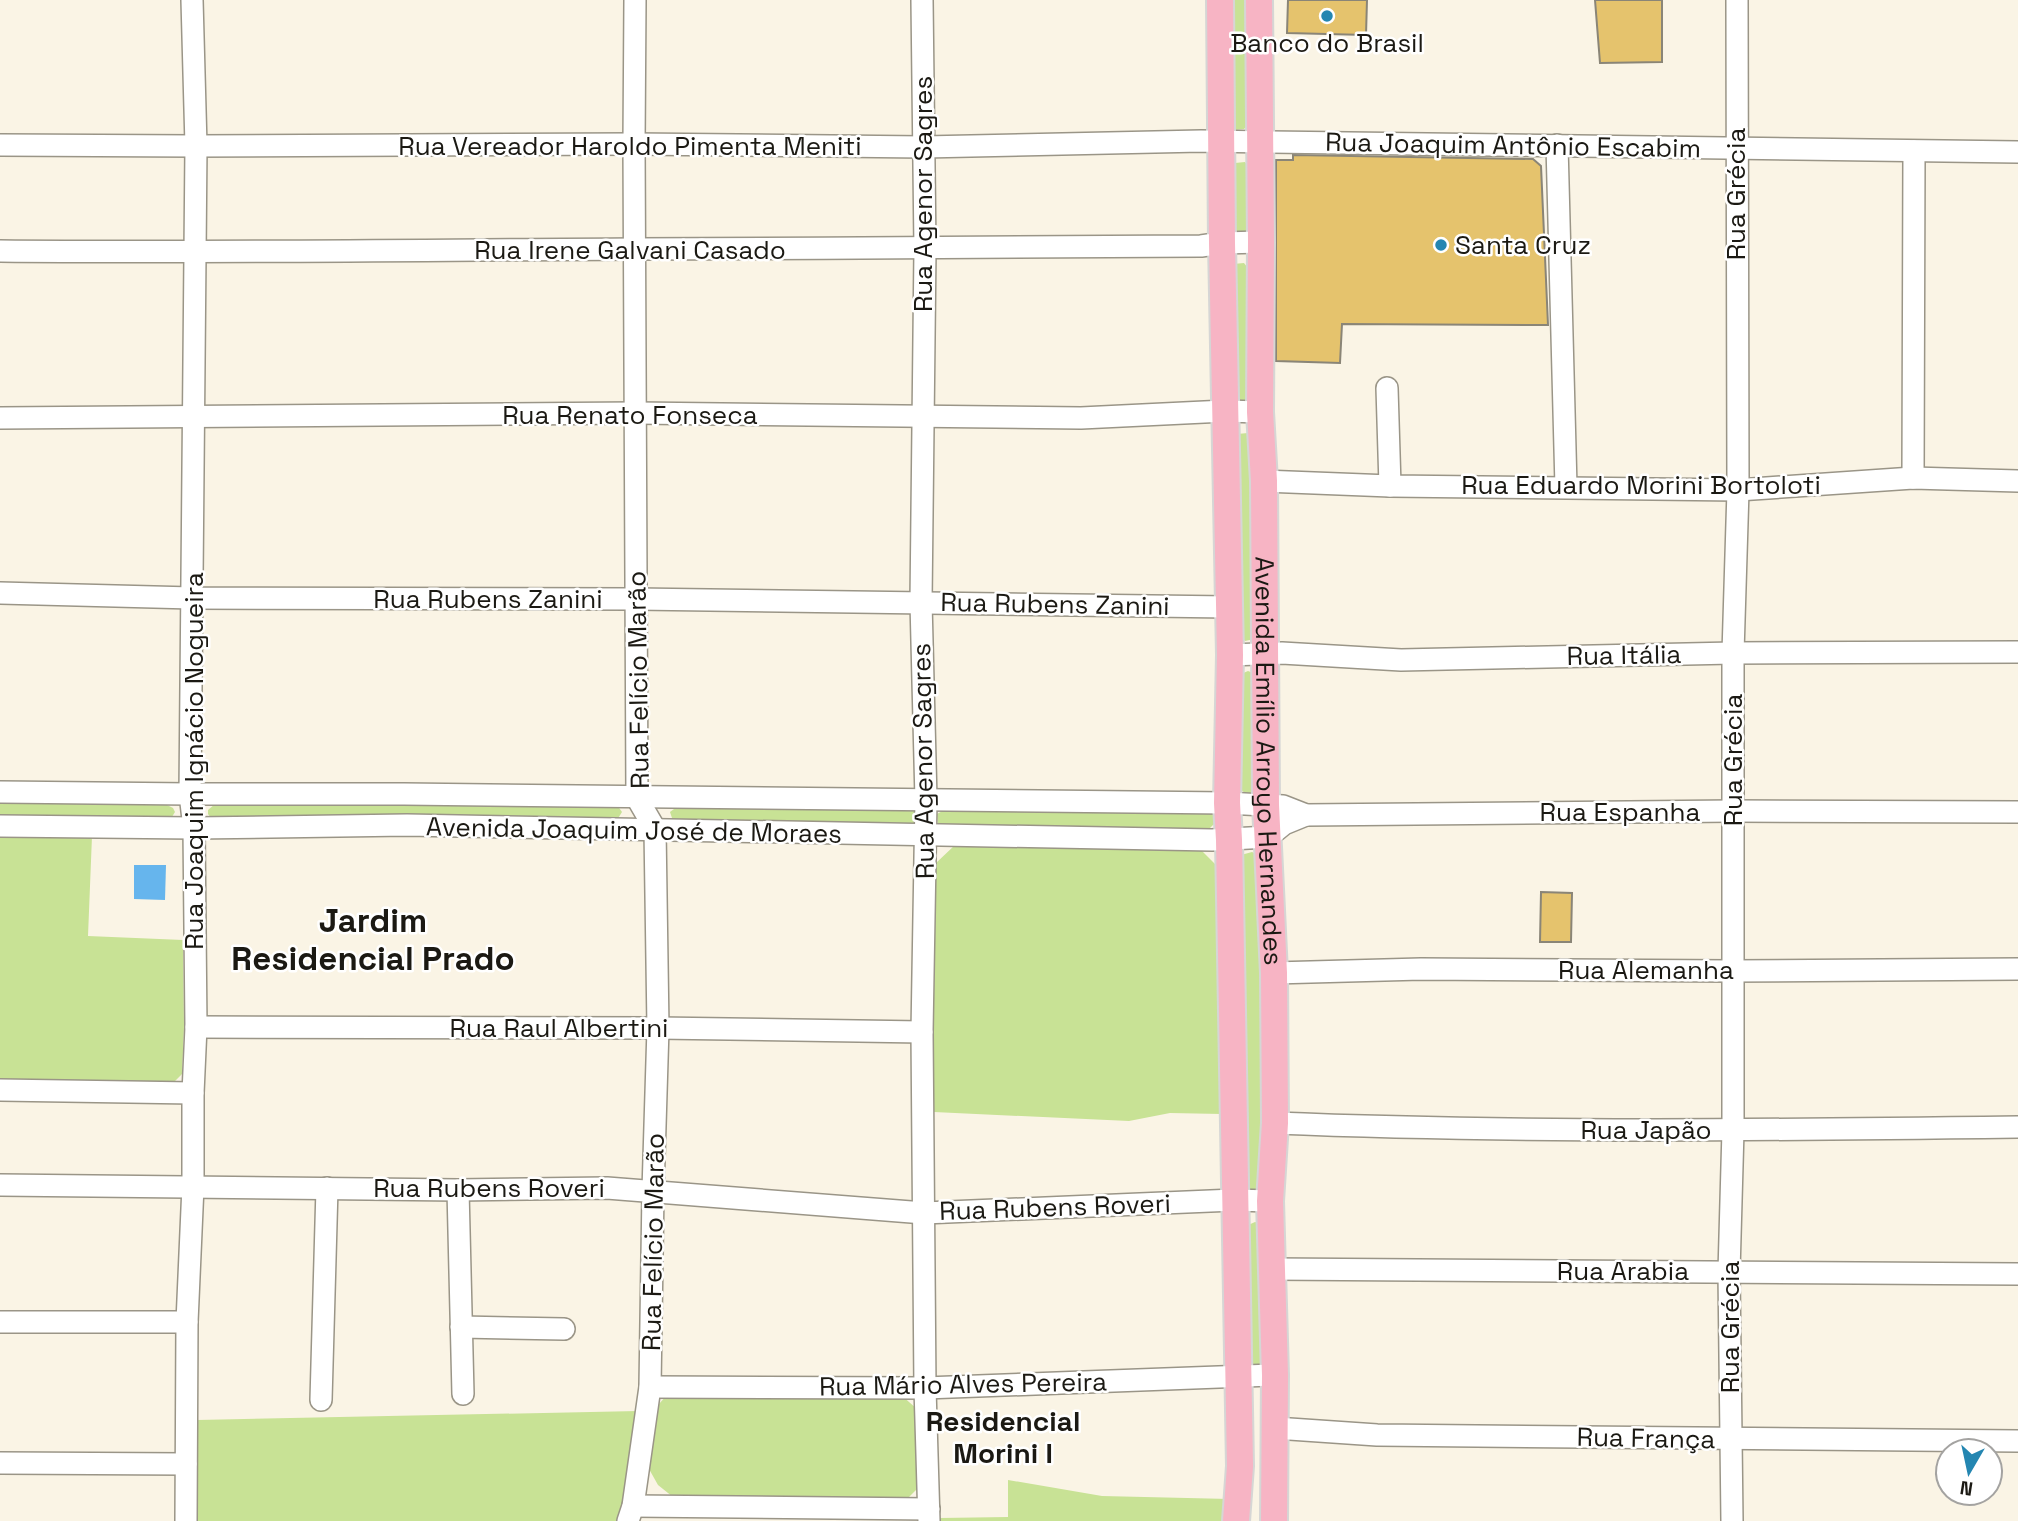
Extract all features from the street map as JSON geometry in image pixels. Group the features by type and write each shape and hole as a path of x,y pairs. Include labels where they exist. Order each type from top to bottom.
{"main road":[{"name":"Avenida Emílio Arroyo Hernandes","path":"1220,0 1230,655 1227,803 1240,1466 1236,1521"},
{"name":"Avenida Emílio Arroyo Hernandes","path":"1259,0 1260,412 1264,481 1266,805 1273,973 1275,1124 1270,1201 1275,1375 1274,1521"},
{"path":"1240,1466 1276,1466"}],"street":[{"name":"Rua Joaquim Ignácio Nogueira","path":"186,1521 187,1322 196,1027 194,828 190,794 196,146 192,0"},
{"name":"Rua Felício Marão","path":"631,1513 650,1387 658,1028 655,829 637,798 635,0"},
{"name":"Rua Agenor Sagres","path":"922,0 925,249 921,602 926,800 922,1032 925,1388 929,1515"},
{"name":"Rua Grécia","path":"1732,1521 1729,1272 1733,1130 1733,653 1738,490 1737,0"},
{"name":"Rua Vereador Haroldo Pimenta Meniti","path":"0,145 634,144 924,147 1259,142"},
{"name":"Rua Joaquim Antônio Escabim","path":"1259,142 2018,152"},
{"path":"1557,145 1566,487"},
{"path":"1913,478 1914,151"},
{"name":"Rua Irene Galvani Casado","path":"0,251 194,253 925,249 1201,246 1261,242"},
{"path":"1387,388 1390,486"},
{"name":"Rua Renato Fonseca","path":"0,418 636,413 1080,418 1225,411 1260,412"},
{"name":"Rua Eduardo Morini Bortoloti","path":"1264,481 1390,486 1738,490 1913,478 2018,481"},
{"name":"Rua Rubens Zanini","path":"0,593 192,598 636,599 1229,607"},
{"name":"Rua Itália","path":"1230,655 1401,660 1733,653 2018,652"},
{"name":"Avenida Joaquim José de Moraes","path":"0,792 404,794 1266,805"},
{"name":"Rua Espanha","path":"1266,805 1283,806 1306,814 2018,812"},
{"name":"Rua Espanha","path":"1268,837 1284,824 1306,814"},
{"name":"Avenida Joaquim José de Moraes","path":"0,826 194,828 407,825 1229,840 1268,837"},
{"name":"Rua Alemanha","path":"1273,973 1422,969 2018,969"},
{"name":"Rua Raul Albertini","path":"196,1027 658,1028 922,1032"},
{"path":"0,1090 192,1093"},
{"name":"Rua Japão","path":"1275,1124 1385,1128 1733,1130 2018,1127"},
{"name":"Rua Rubens Roveri","path":"0,1185 458,1190 607,1188 924,1213 1234,1200 1270,1201"},
{"path":"321,1400 327,1188"},
{"path":"458,1190 463,1394"},
{"name":"Rua Arabia","path":"1271,1269 2018,1274"},
{"path":"0,1322 187,1322"},
{"path":"461,1327 564,1329"},
{"name":"Rua Mário Alves Pereira","path":"650,1387 925,1388 1275,1375"},
{"name":"Rua França","path":"1275,1428 1377,1435 2018,1441"},
{"path":"0,1463 186,1464"},
{"path":"631,1513 929,1515"}],"green space":[{"path":"1231,0 1248,0 1249,124 1244,129 1234,130"},
{"path":"1245,162 1251,171 1250,231 1235,238 1230,170 1235,163"},
{"path":"1244,263 1251,272 1250,401 1239,402 1232,393 1233,264"},
{"path":"1248,433 1256,443 1254,639 1245,641 1238,633 1237,434"},
{"path":"1248,671 1253,673 1256,793 1251,794 1240,788 1241,674"},
{"path":"0,801 165,804 175,812 170,820 0,818"},
{"path":"215,804 617,805 622,812 617,820 211,818 208,810"},
{"path":"678,806 918,808 917,824 673,821 670,812"},
{"path":"946,809 1212,811 1215,823 1210,828 946,828 938,824 937,814"},
{"path":"0,835 92,836 88,936 183,940 182,1074 173,1083 0,1081"},
{"path":"955,845 1200,849 1219,868 1222,1114 1170,1113 1129,1121 934,1112 936,863"},
{"path":"1252,852 1256,854 1268,1123 1259,1191 1245,1189 1241,855"},
{"path":"1259,1223 1266,1357 1261,1366 1249,1364 1246,1226"},
{"path":"668,1394 901,1395 917,1409 919,1487 906,1500 673,1497 658,1485 649,1469 658,1405"},
{"path":"638,1411 625,1504 619,1521 196,1521 197,1420"},
{"path":"1008,1480 1102,1496 1230,1499 1230,1521 940,1521 940,1518 1008,1517"}],"water":[{"path":"134,865 166,865 165,900 134,899"}],"building":[{"name":"Banco do Brasil","path":"1288,0 1367,0 1366,35 1287,33"},
{"path":"1595,0 1662,0 1662,62 1600,63"},
{"name":"Santa Cruz","path":"1293,155 1533,159 1541,166 1548,325 1342,324 1340,363 1276,361 1276,160 1293,160"},
{"path":"1541,892 1572,893 1571,942 1540,942"}],"place":[{"name":"Banco do Brasil","path":"1327,16"},
{"name":"Santa Cruz","path":"1441,245"}],"district":[{"name":"Jardim Residencial Prado","path":"373,940"},
{"name":"Residencial Morini I","path":"1003,1437"}]}
